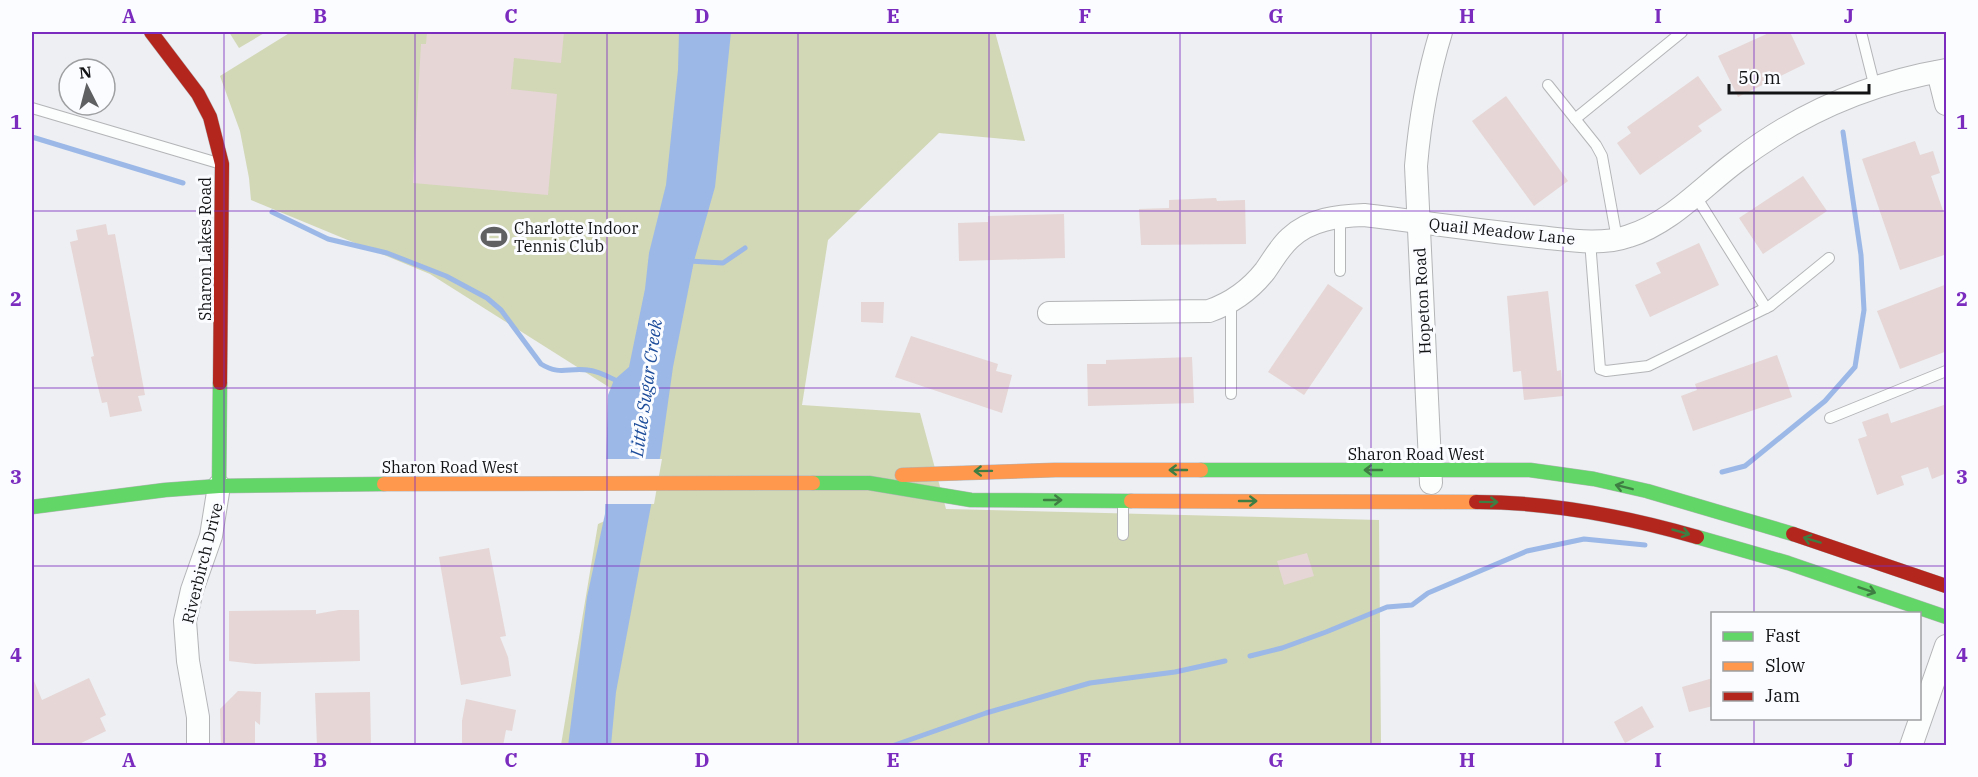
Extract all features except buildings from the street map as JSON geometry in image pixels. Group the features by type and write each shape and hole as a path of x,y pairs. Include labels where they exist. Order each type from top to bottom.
{"main road":[{"name":"Sharon Lakes Road","path":"151,32 198,94 210,117 222,164 219,486"},
{"name":"Sharon Road West","path":"869,483 897,476 1055,470 1530,470 1601,481 1704,507 1832,546 1947,586"},
{"name":"Sharon Road West","path":"32,507 165,490 219,486 717,483 869,483 972,500 1499,502 1592,511 1672,530 1788,563 1947,617"}],"street":[{"name":"Hopeton Road","path":"1431,502 1432,471 1416,166 1420,118 1429,71 1441,32"},
{"name":"Quail Meadow Lane","path":"1049,313 1209,311 1231,302 1250,288 1290,237 1317,222 1340,216 1364,215 1511,234 1590,240 1629,236 1656,224 1737,161 1789,126 1836,102 1891,82 1942,71"},
{"path":"1942,71 1947,104"},
{"name":"Riverbirch Drive","path":"198,746 198,717 188,662 185,621 192,590 211,536 219,486"},
{"path":"1921,718 1947,646"},
{"path":"1911,746 1920,720"}],"lane":[{"path":"1575,119 1682,32"},
{"path":"1861,32 1875,88"},
{"path":"1548,85 1602,156 1617,239"},
{"path":"32,108 222,164"},
{"path":"1695,195 1766,308"},
{"path":"1340,216 1340,271"},
{"path":"1590,240 1600,369 1606,371 1648,366 1766,308 1829,258"},
{"path":"1231,302 1232,394"},
{"path":"1830,418 1947,371"},
{"path":"1123,500 1123,535"}],"green space":[{"path":"229,32 266,32 239,48"},
{"path":"291,32 995,32 1025,141 939,133 828,240 802,405 920,413 946,509 1379,520 1381,745 561,745 598,524 628,511 642,408 430,274 251,200 240,131 220,76"}],"water":[{"name":"Little Sugar Creek","path":"679,32 731,32 715,187 694,261 673,367 661,452 616,692 611,745 568,746 587,597 605,514 608,395 614,380 629,367 645,289 649,253 666,185 678,70"}],"pier":[{"path":"603,459 662,459 654,504 602,504"}],"waterway":[{"path":"1722,472 1745,466 1825,401 1855,367 1864,310 1861,255 1843,132"},
{"path":"32,137 183,183"},
{"path":"272,212 328,239 387,253 446,276 487,298 501,310 541,364 554,370 592,371 619,382"},
{"path":"689,261 723,263 745,248"},
{"path":"1250,656 1282,648 1387,607 1412,605 1428,593 1527,551 1584,539 1645,545"},
{"path":"892,746 986,713 1090,683 1175,672 1225,661"}],"traffic: fast":[{"path":"219,486 220,383"},
{"path":"1201,470 1530,470 1594,479 1647,491 1793,534"},
{"path":"813,483 869,483 971,500 1131,501"},
{"path":"32,507 165,490 219,486 384,484"},
{"path":"1697,537 1788,563 1946,617"}],"traffic: slow":[{"path":"902,475 1055,470 1201,470"},
{"path":"384,484 813,483"},
{"path":"1131,501 1476,502"}],"traffic: jam":[{"path":"151,32 198,94 210,117 222,164 220,383"},
{"path":"1476,502 1532,505 1588,512 1697,537"},
{"path":"1793,534 1946,586"}],"place":[{"name":"Charlotte Indoor Tennis Club","path":"494,237"}]}
